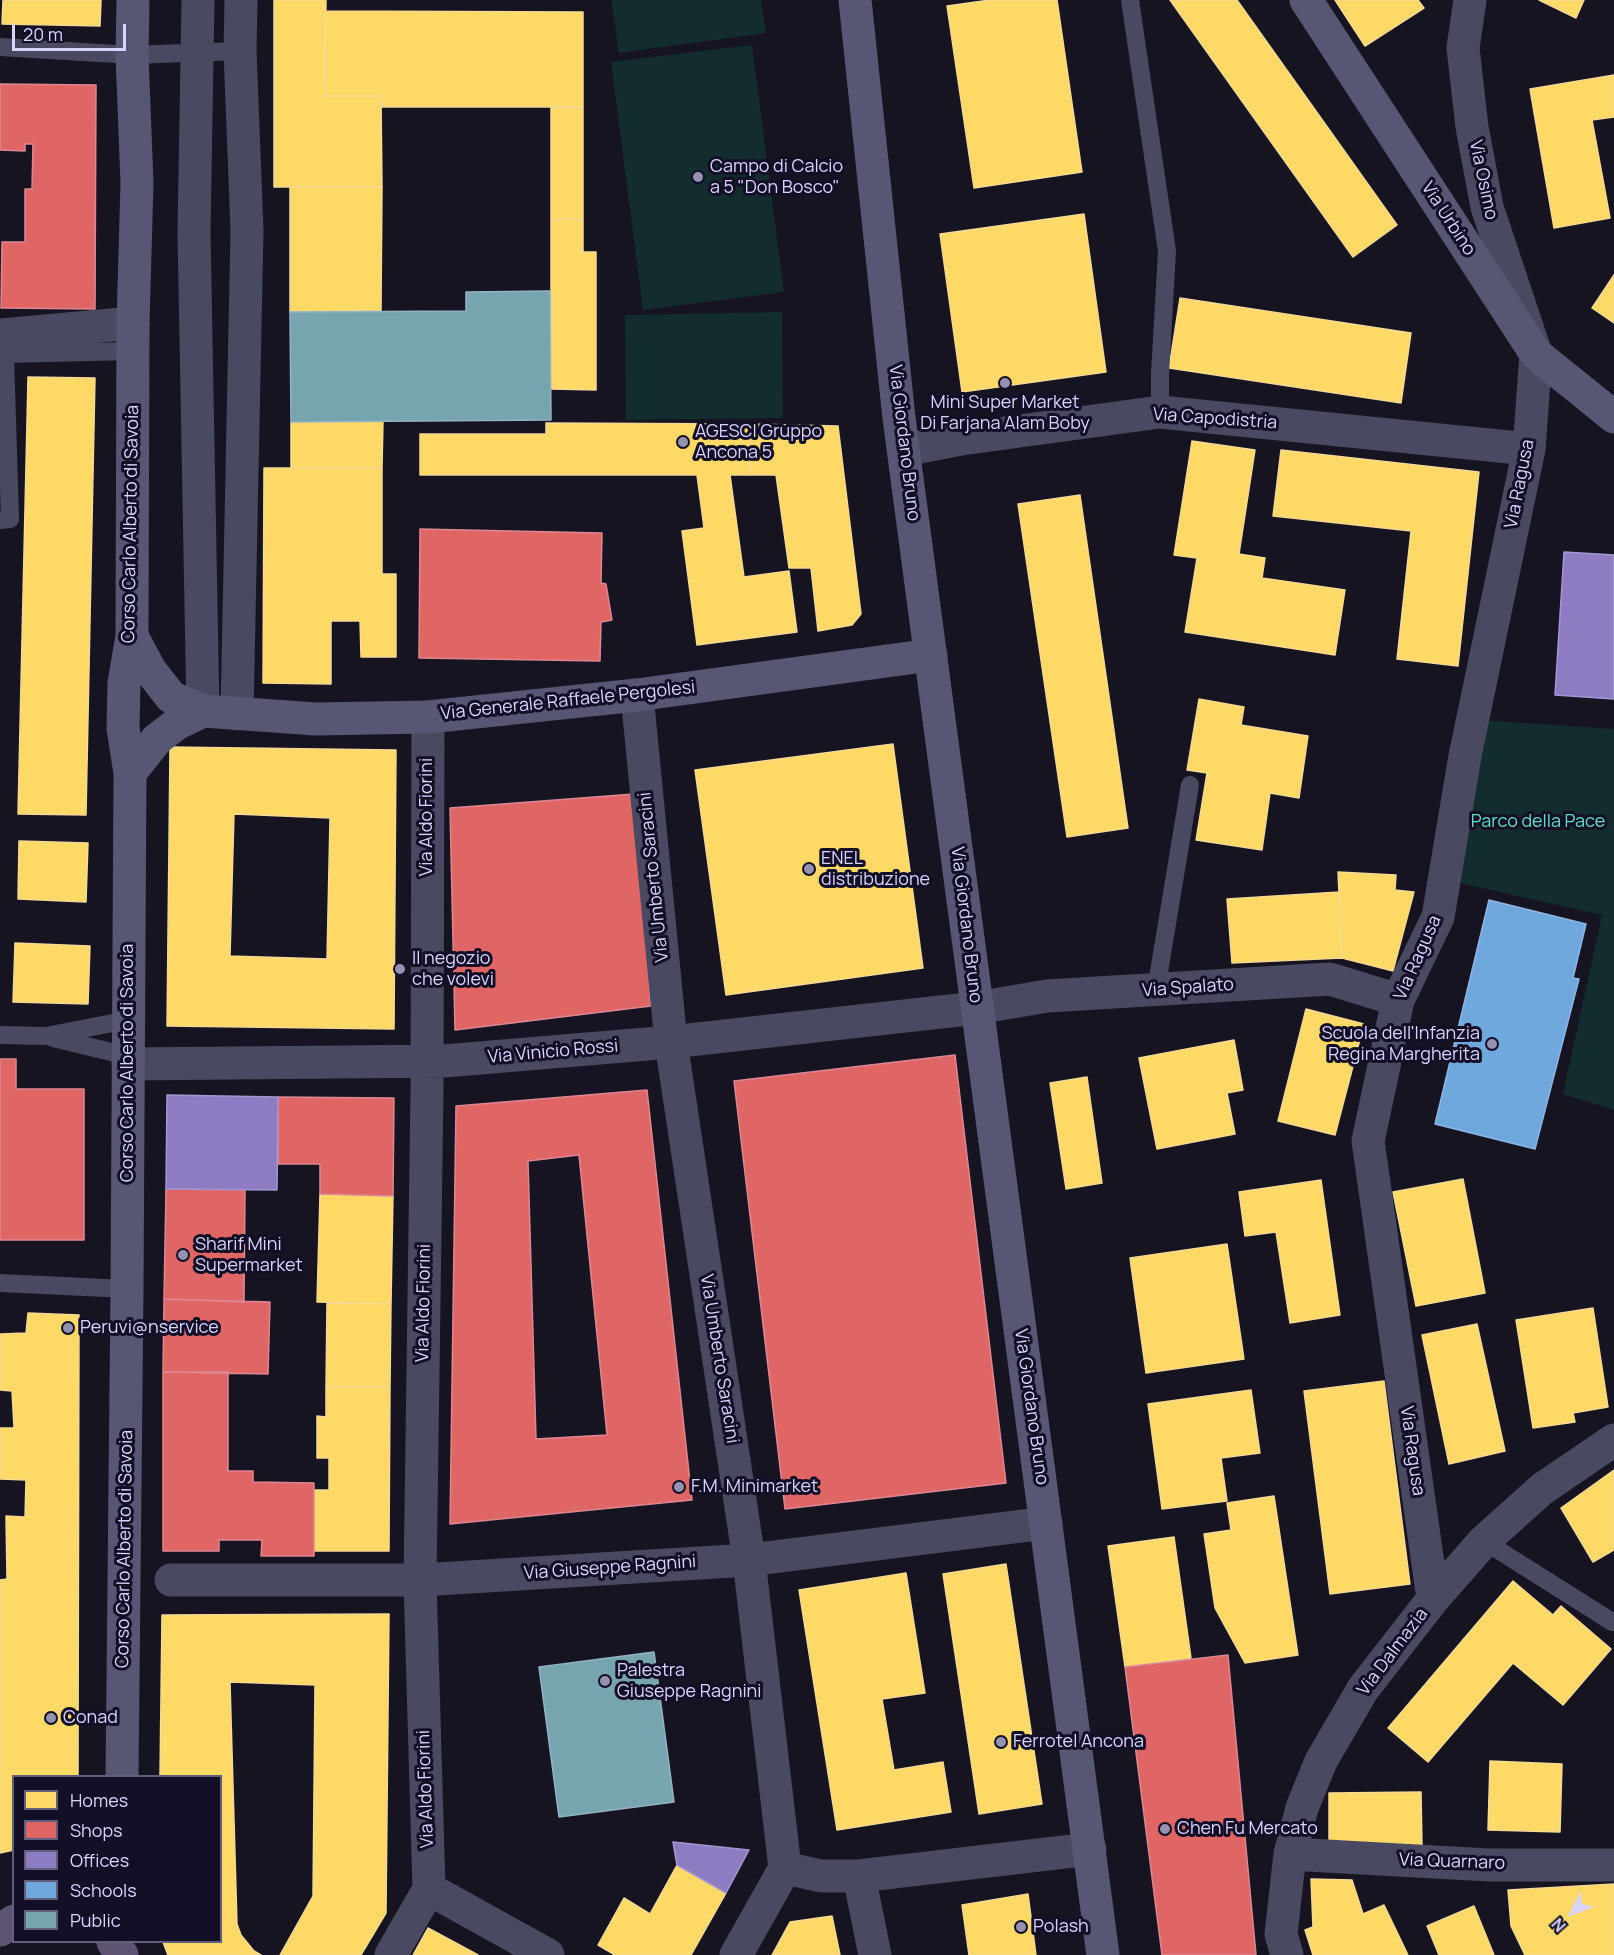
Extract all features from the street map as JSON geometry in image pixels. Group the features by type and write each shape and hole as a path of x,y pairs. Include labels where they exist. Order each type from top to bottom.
{"main road":[{"name":"Corso Carlo Alberto di Savoia","path":"122,1775 128,1289 130,773 123,728 124,682 132,636 133,337 137,183 132,56 133,0"},
{"name":"Via Giordano Bruno","path":"855,0 904,450 1103,1955"},
{"name":"Via Urbino","path":"1306,0 1536,354 1614,417"},
{"name":"Via Generale Raffaele Pergolesi","path":"132,636 150,670 171,697 203,711 316,718 428,717 637,694 932,655"},
{"path":"130,773 157,739 178,723 203,711"}],"street":[{"path":"198,0 194,233 203,711"},
{"path":"237,714 247,230 240,51 241,0"},
{"name":"Via Osimo","path":"1470,0 1462,48 1472,127 1486,207 1536,354"},
{"path":"5,334 133,337"},
{"name":"Via Ragusa","path":"1433,1599 1368,1141 1398,1000 1438,917 1465,756 1528,449 1536,354"},
{"name":"Via Capodistria","path":"904,450 961,439 1160,411 1528,449"},
{"name":"Via Umberto Saracini","path":"637,694 670,1042 749,1560 785,1868"},
{"name":"Via Aldo Fiorini","path":"428,717 420,1580 429,1889"},
{"name":"Via Spalato","path":"977,1008 1047,996 1330,979 1398,1000"},
{"name":"Via Vinicio Rossi","path":"128,1060 426,1062 670,1042 977,1008"},
{"name":"Via Dalmazia","path":"1283,1948 1290,1854 1302,1808 1320,1761 1363,1689 1433,1599 1484,1541 1542,1489 1614,1440"},
{"name":"Via Giuseppe Ragnini","path":"171,1580 420,1580 749,1560 1046,1523"},
{"path":"736,1955 785,1868 821,1876 859,1876 1090,1849"},
{"name":"Via Quarnaro","path":"1290,1854 1489,1865 1614,1865"},
{"path":"859,1876 875,1955"},
{"path":"391,1955 429,1889 548,1955"}],"lane":[{"path":"1130,0 1167,251 1160,411"},
{"path":"0,47 132,56 240,51"},
{"path":"0,519 10,519 5,354 133,337"},
{"path":"1156,990 1190,785"},
{"name":"Via Vinicio Rossi","path":"0,1035 46,1036 128,1020"},
{"name":"Via Vinicio Rossi","path":"46,1036 128,1060"},
{"path":"0,1283 128,1289"},
{"path":"1484,1541 1612,1622 1614,1621"}],"green space":[{"path":"611,0 761,0 766,33 619,53"},
{"name":"Campo di Calcio a 5 \"Don Bosco\"","path":"752,45 784,292 643,310 611,62"},
{"path":"782,312 783,418 626,420 625,315"},
{"name":"Parco della Pace","path":"1482,720 1614,729 1614,1110 1563,1094 1602,915 1446,880"}],"building: Homes":[{"path":"3,0 101,0 100,26 2,24"},
{"path":"274,0 326,0 325,96 381,96 382,187 274,187"},
{"path":"990,0 1057,0 1082,172 974,188 947,6"},
{"path":"1170,0 1237,0 1397,225 1353,257"},
{"path":"1335,0 1418,0 1424,8 1365,46"},
{"path":"1539,0 1584,0 1576,18"},
{"path":"326,11 583,12 583,107 382,107 381,96 325,96"},
{"path":"1614,75 1614,117 1592,120 1610,218 1554,228 1530,89"},
{"path":"583,107 583,219 551,219 551,108"},
{"path":"290,187 382,187 381,311 290,312"},
{"path":"1084,214 1106,372 962,392 940,234"},
{"path":"551,219 583,219 583,252 596,252 596,390 551,389"},
{"path":"1614,275 1614,323 1592,308"},
{"path":"1180,298 1411,333 1401,403 1169,368"},
{"path":"28,377 95,378 86,815 18,814"},
{"path":"383,421 382,468 291,468 291,422"},
{"path":"546,423 751,424 750,475 730,475 744,577 789,571 797,632 697,645 682,531 704,528 697,475 420,475 420,434 546,434"},
{"path":"751,424 838,426 861,614 852,625 818,631 811,568 789,568 776,475 750,475"},
{"path":"1192,441 1255,450 1239,554 1265,558 1262,578 1345,590 1335,655 1185,632 1197,558 1174,555"},
{"path":"1281,450 1479,472 1458,666 1397,659 1411,531 1273,516"},
{"path":"264,468 382,468 382,574 396,574 396,657 361,657 360,621 331,621 331,684 263,683"},
{"path":"1080,495 1128,828 1067,837 1018,504"},
{"path":"1199,699 1244,707 1241,725 1308,736 1299,798 1270,793 1262,850 1196,840 1207,773 1187,770"},
{"name":"ENEL distribuzione","path":"893,744 923,968 726,995 695,770"},
{"path":"170,747 396,750 394,1029 167,1026","holes":["234,814 330,818 327,959 230,956"]},
{"path":"19,841 88,843 86,902 18,899"},
{"path":"1338,872 1396,875 1395,890 1414,892 1393,971 1342,958"},
{"path":"1339,892 1342,958 1232,963 1227,899"},
{"path":"15,943 90,946 88,1004 13,1002"},
{"path":"1306,1009 1364,1024 1335,1135 1278,1121"},
{"path":"1234,1040 1243,1090 1227,1093 1235,1134 1157,1149 1139,1058"},
{"path":"1087,1077 1102,1183 1066,1189 1050,1083"},
{"path":"1463,1179 1485,1293 1416,1306 1393,1192"},
{"path":"1321,1180 1340,1315 1290,1323 1276,1232 1245,1236 1239,1192"},
{"path":"320,1194 393,1196 391,1304 317,1302"},
{"path":"1227,1244 1244,1359 1146,1373 1130,1258"},
{"path":"327,1303 391,1304 390,1387 326,1387"},
{"path":"1593,1308 1608,1407 1573,1413 1575,1422 1533,1428 1516,1320"},
{"path":"28,1313 79,1315 78,1775 12,1775 12,1850 0,1853 0,1580 7,1579 6,1516 25,1517 26,1480 0,1479 0,1428 14,1428 12,1391 0,1390 0,1334 26,1333"},
{"path":"1477,1324 1505,1451 1449,1464 1422,1335"},
{"path":"1384,1381 1410,1584 1330,1594 1304,1391"},
{"path":"326,1387 390,1387 389,1551 314,1551 314,1490 329,1490 329,1458 317,1458 317,1416 326,1417"},
{"path":"1251,1390 1260,1453 1221,1458 1227,1501 1162,1509 1148,1404"},
{"path":"1614,1470 1614,1550 1593,1562 1561,1508"},
{"path":"1274,1496 1298,1655 1245,1663 1215,1608 1204,1534 1231,1530 1227,1503"},
{"path":"1174,1537 1191,1658 1125,1667 1108,1546"},
{"name":"Ferrotel Ancona","path":"1006,1564 1042,1804 979,1814 943,1574"},
{"path":"906,1573 925,1693 882,1699 894,1770 943,1762 951,1812 837,1830 799,1590"},
{"path":"1513,1581 1553,1615 1561,1606 1611,1649 1563,1705 1513,1663 1428,1762 1388,1728"},
{"path":"389,1614 386,1913 361,1955 280,1955 313,1896 315,1685 230,1682 237,1924 241,1935 254,1951 261,1955 168,1955 163,1943 222,1943 222,1775 160,1775 162,1615"},
{"path":"1490,1761 1562,1764 1560,1832 1488,1830"},
{"path":"1421,1792 1422,1846 1329,1846 1329,1793"},
{"path":"677,1865 726,1893 691,1955 615,1955 598,1945 624,1898 650,1914"},
{"path":"1311,1879 1352,1880 1363,1914 1384,1905 1408,1955 1313,1955 1305,1930 1313,1927"},
{"path":"1614,1884 1614,1955 1525,1955 1511,1926 1508,1890"},
{"path":"1028,1894 1036,1955 969,1955 962,1905"},
{"path":"1474,1906 1494,1955 1439,1955 1427,1926"},
{"path":"832,1916 840,1955 772,1955 790,1922"},
{"path":"428,1928 478,1955 413,1955"}],"building: Shops":[{"path":"0,84 96,85 95,309 1,308 2,242 25,242 25,189 32,189 33,144 25,144 25,151 0,150"},
{"path":"420,529 602,533 601,583 606,584 612,620 601,622 600,661 419,658"},
{"path":"634,794 651,1006 455,1030 450,808"},
{"path":"955,1055 1006,1483 785,1509 734,1081"},
{"path":"0,1059 16,1059 16,1089 84,1089 84,1240 0,1240"},
{"path":"647,1090 692,1500 450,1524 456,1106","holes":["579,1155 607,1435 536,1439 528,1161"]},
{"path":"278,1097 394,1098 393,1196 320,1194 320,1164 278,1164"},
{"path":"166,1189 245,1189 244,1302 164,1299"},
{"path":"164,1299 270,1302 268,1374 163,1372"},
{"path":"163,1372 228,1372 228,1471 253,1471 253,1482 314,1483 314,1556 261,1556 262,1540 219,1540 219,1551 163,1551"},
{"path":"1228,1655 1256,1955 1162,1955 1125,1667"}],"building: Offices":[{"path":"1564,552 1614,555 1614,699 1555,695"},
{"path":"167,1095 278,1097 277,1190 166,1189"},
{"path":"673,1842 749,1850 726,1893 677,1865"}],"building: Schools":[{"path":"1489,900 1586,924 1573,978 1579,979 1535,1149 1435,1124"}],"building: Public":[{"path":"550,291 551,420 291,422 290,312 466,311 466,292"},
{"path":"654,1652 674,1802 559,1817 539,1667"}],"place":[{"name":"Campo di Calcio a 5 \"Don Bosco\"","path":"698,177"},
{"name":"Mini Super Market Di Farjana Alam Boby","path":"1005,383"},
{"name":"AGESCI Gruppo Ancona 5","path":"683,442"},
{"name":"ENEL distribuzione","path":"809,869"},
{"name":"Il negozio che volevi","path":"400,969"},
{"name":"Scuola dell'Infanzia Regina Margherita","path":"1492,1044"},
{"name":"Sharif Mini Supermarket","path":"183,1255"},
{"name":"Peruvi@nservice","path":"68,1328"},
{"name":"F.M. Minimarket","path":"679,1487"},
{"name":"Palestra Giuseppe Ragnini","path":"605,1681"},
{"name":"Conad","path":"51,1718"},
{"name":"Ferrotel Ancona","path":"1001,1742"},
{"name":"Chen Fu Mercato","path":"1165,1829"},
{"name":"Polash","path":"1021,1927"}]}
